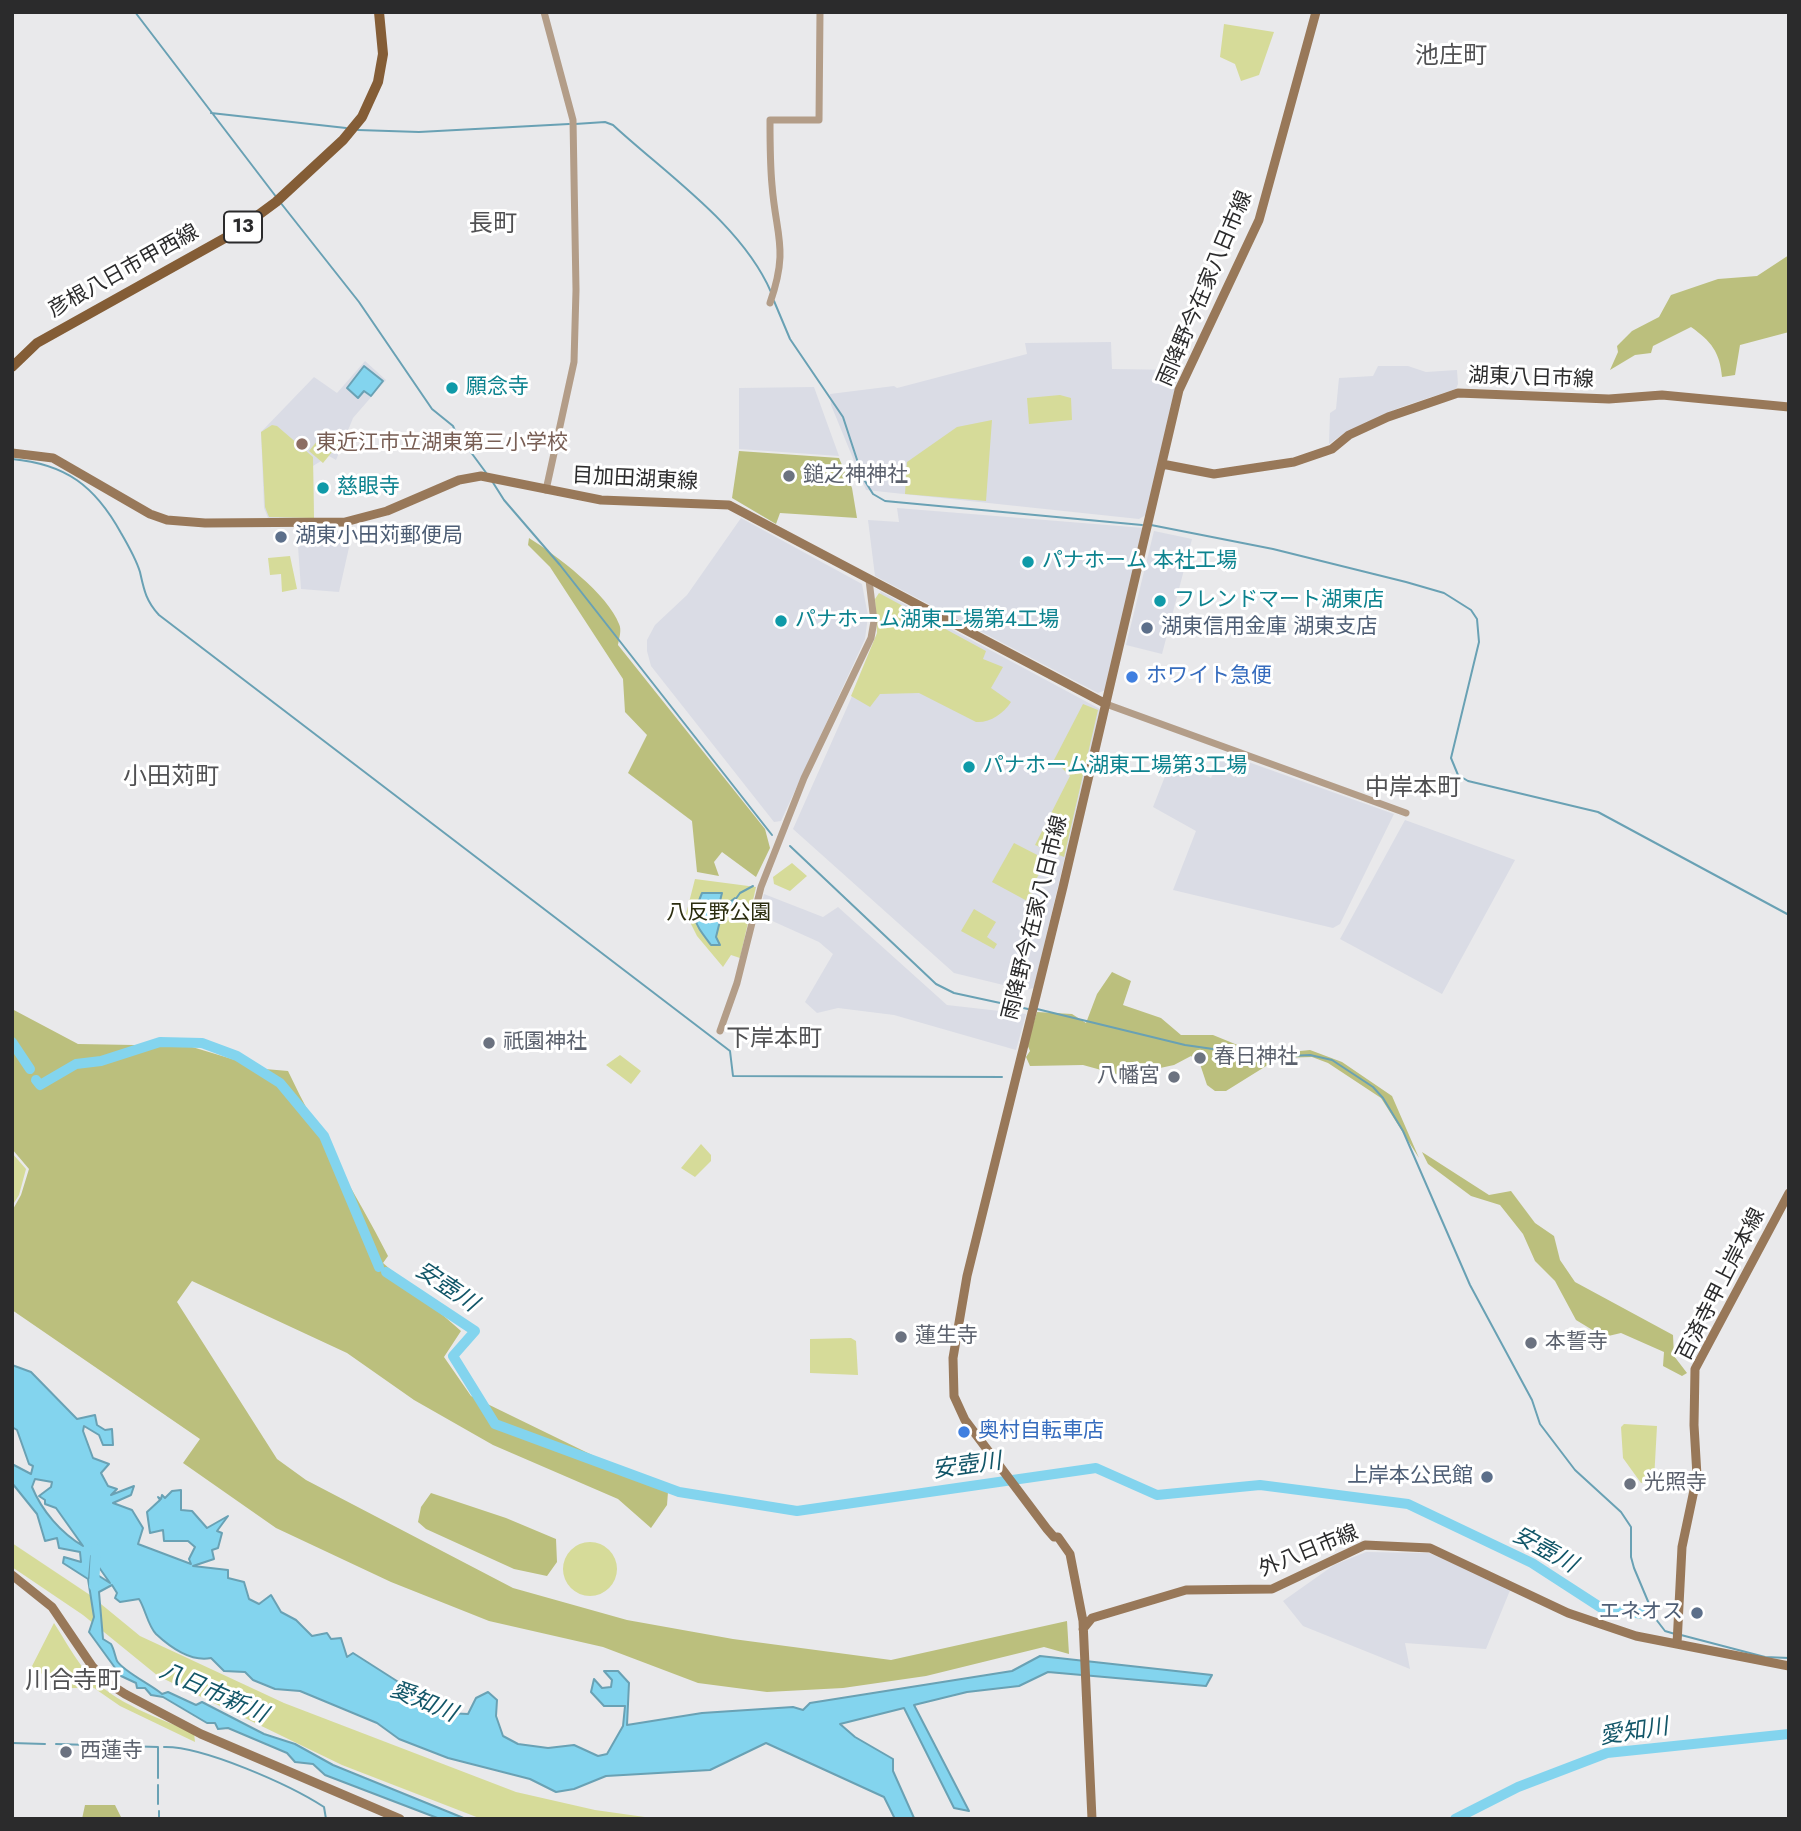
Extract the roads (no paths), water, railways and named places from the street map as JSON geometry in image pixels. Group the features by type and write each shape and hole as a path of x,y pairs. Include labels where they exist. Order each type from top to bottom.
{"main road":[{"name":"彦根八日市甲西線","path":"12,367 37,343 251,222 343,140 362,117 378,82 383,54 379,12"},
{"name":"雨降野今在家八日市線","path":"1092,1819 1083,1629 1079,1592 1070,1554 1058,1537 1054,1537 1040,1520 965,1420 954,1396 952,1375 967,1276 1179,390 1259,220 1316,12"},
{"name":"湖東八日市線","path":"1162,464 1214,474 1294,462 1332,449 1349,435 1388,418 1458,393 1609,399 1662,394 1789,407"},
{"name":"目加田湖東線","path":"12,453 53,458 149,514 167,520 205,523 345,522 387,511 459,480 481,476 601,500 729,505 1106,704"},
{"name":"百済寺甲上岸本線","path":"1678,1636 1682,1547 1698,1476 1694,1425 1695,1369 1789,1193"},
{"name":"外八日市線","path":"1083,1629 1092,1618 1172,1593 1194,1588 1272,1589 1365,1545 1396,1545 1430,1548 1568,1612 1636,1636 1678,1636 1789,1666"},
{"path":"12,1576 52,1608 92,1666 108,1683 201,1734 400,1819"}],"street":[{"path":"544,12 573,120 576,350 546,490"},
{"path":"770,303 781,260 782,237 772,188 770,120 818,120 820,12"},
{"path":"720,1031 737,984 761,887 804,778 871,638 874,621 869,580"},
{"path":"1106,704 1406,813"}],"water":[{"path":"364,366 383,381 371,396 364,391 358,398 347,388"},
{"path":"702,893 722,893 720,901 711,902 718,911 735,898 733,907 722,913 716,937 720,945 711,945 697,925 695,915"},
{"path":"12,1365 31,1372 77,1419 95,1415 97,1425 105,1430 112,1429 113,1445 103,1445 99,1435 84,1426 83,1431 93,1458 109,1464 101,1473 108,1486 117,1489 111,1495 134,1486 131,1495 113,1503 132,1510 143,1528 138,1544 191,1564 189,1559 195,1547 188,1541 164,1541 163,1530 150,1533 147,1512 160,1500 158,1497 161,1499 162,1495 165,1498 172,1491 181,1490 181,1510 192,1511 207,1528 228,1516 217,1531 222,1533 218,1548 212,1550 214,1559 193,1566 228,1570 228,1578 244,1582 249,1599 259,1604 271,1595 281,1612 296,1620 312,1636 327,1633 331,1639 341,1638 347,1657 353,1653 447,1713 468,1714 476,1698 488,1692 497,1700 496,1716 503,1736 518,1744 548,1748 574,1745 598,1756 607,1754 623,1726 625,1706 604,1706 591,1692 594,1679 602,1688 611,1687 612,1680 604,1671 618,1671 629,1683 627,1725 702,1713 793,1707 803,1710 810,1703 1012,1671 1040,1656 1212,1675 1206,1686 1048,1672 1019,1686 967,1692 914,1705 969,1811 954,1808 904,1708 840,1724 855,1737 893,1759 893,1771 914,1818 921,1819 895,1819 884,1797 766,1743 710,1770 606,1776 574,1789 556,1792 530,1779 448,1758 399,1739 377,1723 300,1691 275,1689 253,1680 245,1672 224,1671 211,1658 188,1656 156,1634 139,1599 120,1602 115,1598 117,1593 112,1585 99,1592 103,1639 111,1644 121,1665 162,1694 168,1692 196,1705 202,1702 264,1734 295,1744 333,1765 466,1819 440,1819 325,1775 313,1764 295,1762 287,1753 228,1728 218,1729 215,1723 207,1723 163,1697 151,1695 145,1688 137,1688 136,1683 121,1676 89,1632 94,1617 88,1579 63,1563 64,1557 81,1562 80,1552 59,1548 57,1538 45,1541 37,1514 12,1483 12,1464 31,1474 33,1466 29,1464 17,1430 12,1427","holes":["35,1479 52,1482 51,1487 39,1496 45,1500 45,1504 56,1508 83,1546 67,1535 47,1513 32,1487","91,1556 110,1583 96,1574 89,1578"]}],"waterway":[{"path":"135,12 277,198"},
{"path":"211,113 346,128"},
{"path":"575,124 605,122 613,125 722,223 742,245 771,292"},
{"path":"358,130 419,132 569,124"},
{"path":"280,202 359,302 432,409 453,426 462,447 470,451 487,474"},
{"path":"774,301 790,339 843,417 863,478 873,494 885,501 1142,525"},
{"path":"12,459 48,466 63,472 89,490 101,502 126,542 138,567 148,600 159,615 730,1051 733,1076 1002,1077"},
{"path":"492,481 504,500 560,565 772,835"},
{"path":"1151,525 1273,549 1444,593 1471,610 1477,619 1479,642 1451,758 1458,775 1468,781 1598,812 1789,915"},
{"path":"790,846 936,984 954,993 1028,1009"},
{"path":"735,900 740,893 753,886"},
{"path":"1037,1009 1185,1045 1269,1057 1310,1055 1332,1060 1373,1087 1403,1131 1470,1285 1532,1400 1540,1424 1575,1470 1621,1512 1631,1527 1631,1557 1634,1568 1655,1618 1665,1631 1675,1634"},
{"name":"安壺川","path":"12,1042 30,1069"},
{"name":"安壺川","path":"36,1080 40,1085 76,1064 101,1061 160,1042 202,1043 237,1056 280,1083 324,1136 379,1267"},
{"name":"安壺川","path":"386,1272 475,1331 453,1356 495,1424 679,1492 797,1511 1096,1468 1157,1495 1260,1485 1408,1504 1532,1563 1603,1609 1644,1614"},
{"name":"八日市新川","path":"94,1586 96,1549"},
{"path":"1681,1635 1765,1657 1789,1658"},
{"name":"愛知川","path":"1455,1819 1518,1787 1607,1753 1789,1734"},
{"path":"12,1743 45,1744"},
{"path":"56,1744 158,1747 158,1778"},
{"path":"164,1747 201,1753 269,1778 324,1807 326,1819"},
{"path":"158,1785 158,1804"},
{"path":"159,1811 159,1819"}],"place":[{"name":"願念寺","path":"452,388"},
{"name":"東近江市立湖東第三小学校","path":"302,444"},
{"name":"鎚之神神社","path":"789,476"},
{"name":"慈眼寺","path":"323,488"},
{"name":"湖東小田苅郵便局","path":"281,537"},
{"name":"パナホーム 本社工場","path":"1028,562"},
{"name":"フレンドマート湖東店","path":"1160,601"},
{"name":"パナホーム湖東工場第４工場","path":"781,621"},
{"name":"湖東信用金庫 湖東支店","path":"1147,628"},
{"name":"ホワイト急便","path":"1132,677"},
{"name":"パナホーム湖東工場第３工場","path":"969,767"},
{"name":"祇園神社","path":"489,1043"},
{"name":"春日神社","path":"1200,1058"},
{"name":"八幡宮","path":"1174,1077"},
{"name":"蓮生寺","path":"901,1337"},
{"name":"本誓寺","path":"1531,1343"},
{"name":"奥村自転車店","path":"964,1432"},
{"name":"上岸本公民館","path":"1487,1477"},
{"name":"光照寺","path":"1630,1484"},
{"name":"エネオス","path":"1697,1613"},
{"name":"西蓮寺","path":"66,1752"}],"district":[{"name":"池庄町","path":"1451,57"},
{"name":"長町","path":"493,225"},
{"name":"小田苅町","path":"171,778"},
{"name":"中岸本町","path":"1413,789"},
{"name":"下岸本町","path":"774,1040"},
{"name":"川合寺町","path":"73,1682"}],"park label":[{"name":"八反野公園","path":"719,914"}]}
